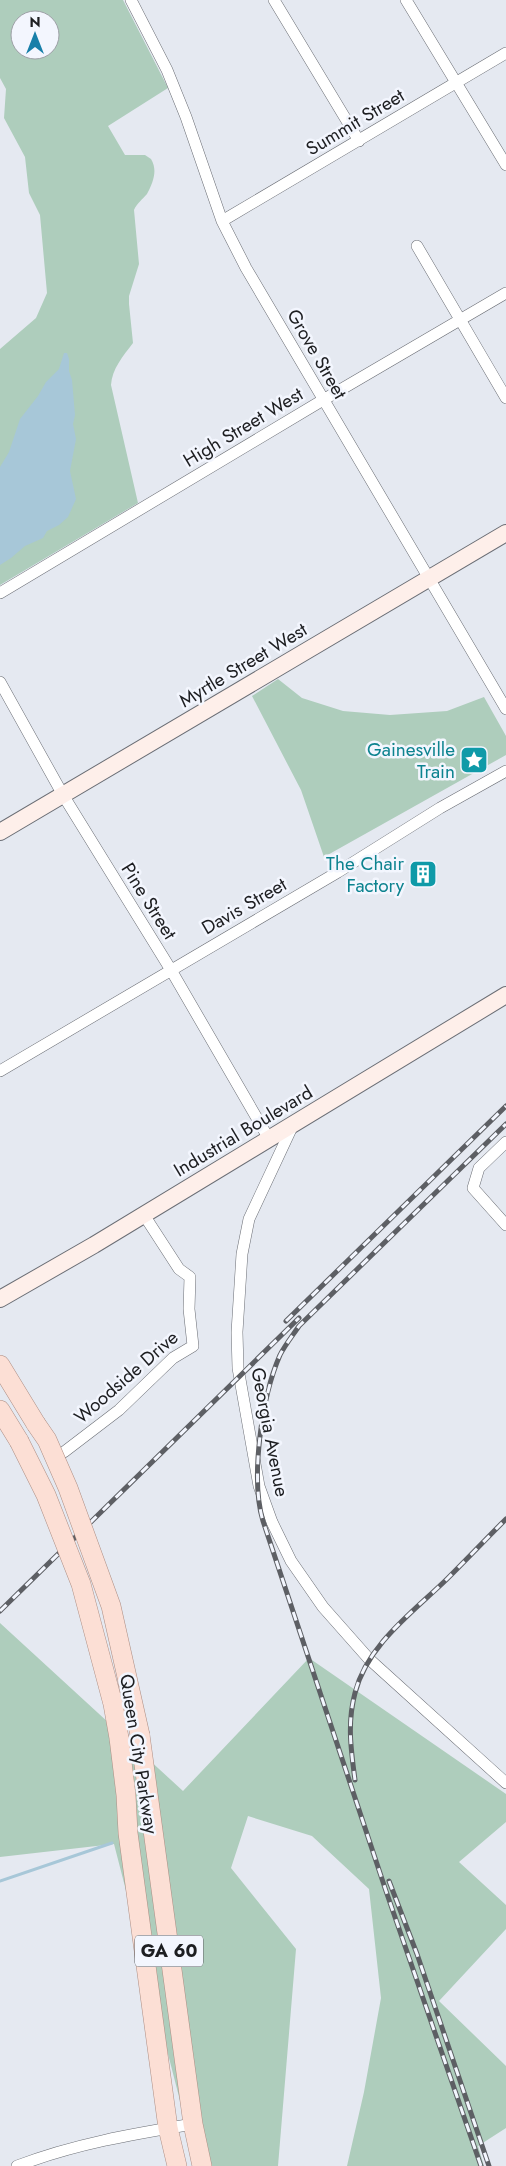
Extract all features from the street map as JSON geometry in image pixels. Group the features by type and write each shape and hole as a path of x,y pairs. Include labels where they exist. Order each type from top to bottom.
{"main road":[{"name":"Queen City Parkway","path":"0,1365 47,1440 68,1488 111,1606 140,1735 192,2124 202,2166"},
{"name":"Queen City Parkway","path":"0,1410 19,1441 46,1495 81,1584 113,1704 126,1795 128,1833 168,2128 177,2166"}],"street":[{"name":"Grove Street","path":"131,0 168,70 222,221 246,268 506,709"},
{"path":"274,0 359,140"},
{"path":"406,0 506,164"},
{"name":"Summit Street","path":"222,221 506,52"},
{"path":"417,246 506,398"},
{"name":"High Street West","path":"0,593 506,293"},
{"name":"Myrtle Street West","path":"0,832 506,533"},
{"name":"Pine Street","path":"0,682 63,795 171,970 269,1139"},
{"name":"Davis Street","path":"0,1071 338,872 440,808 506,771"},
{"name":"Industrial Boulevard","path":"0,1299 144,1215 506,995"},
{"name":"Georgia Avenue","path":"293,1124 249,1219 242,1254 237,1332 238,1368 259,1486 272,1522 292,1561 323,1607 368,1659 506,1783"},
{"path":"506,1142 479,1168 473,1188 506,1225"},
{"name":"Woodside Drive","path":"64,1452 119,1410 173,1358 193,1346 189,1309 190,1277 179,1269 144,1215"},
{"path":"18,2166 85,2143 192,2124"}],"green space":[{"path":"0,0 123,0 168,88 108,126 125,155 145,155 151,159 154,168 154,177 149,190 134,210 139,264 129,296 133,343 116,368 111,385 138,503 0,585 0,349 36,318 47,293 40,215 29,193 25,157 4,118 6,89 0,78"},
{"path":"278,679 302,698 343,711 390,715 447,711 484,697 506,736 506,755 324,857 301,790 252,696"},
{"path":"0,1623 183,1791 309,1658 506,1794 506,1822 459,1862 506,1905 506,1929 439,2001 506,2066 506,2128 478,2146 484,2166 347,2166 364,2092 381,1998 369,1889 312,1836 248,1816 231,1868 296,1949 278,2166 203,2166 186,2124 114,1844 0,1857"}],"water":[{"path":"64,353 67,353 69,359 75,415 73,424 76,439 70,471 76,499 68,517 59,525 47,531 43,538 25,546 0,565 0,467 9,452 20,419 38,396 46,382 59,369"}],"waterway":[{"path":"0,1881 112,1843"}],"railway":[{"path":"286,1321 506,1106"},
{"path":"481,2166 386,1891 263,1521 259,1503 258,1460 263,1414 274,1372 282,1351 299,1326 506,1124"},
{"path":"0,1611 299,1318"},
{"path":"355,1780 351,1747 351,1715 355,1693 361,1676 370,1660 393,1630 506,1519"},
{"path":"389,1881 417,1954 489,2166"}],"place":[{"name":"Gainesville Train","path":"474,760"},
{"name":"The Chair Factory","path":"423,874"}]}
